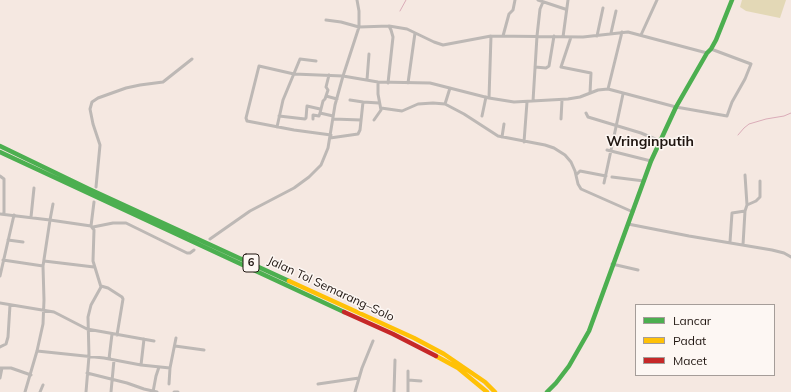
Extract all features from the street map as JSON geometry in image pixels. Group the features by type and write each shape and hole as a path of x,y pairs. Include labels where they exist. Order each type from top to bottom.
{"main road":[{"path":"547,392 569,366 589,331 612,264 633,212 651,161 676,107 722,26 732,0"},
{"name":"Jalan Tol Semarang–Solo","path":"0,146 89,189 414,338 466,368 485,382 495,392"},
{"name":"Jalan Tol Semarang–Solo","path":"0,152 281,284 393,334 458,368 487,392"}],"street":[{"path":"210,239 250,211 294,188 318,169 324,160 331,136 333,117 343,76 359,27 359,11 356,0"},
{"path":"503,36 509,14 513,10 515,0"},
{"path":"538,0 565,9"},
{"path":"563,37 565,9 568,0"},
{"path":"641,35 657,0"},
{"path":"533,101 537,36 540,9 543,2"},
{"path":"597,36 603,8"},
{"path":"611,33 616,11"},
{"path":"326,20 359,27 389,26 407,29 443,45 491,36 571,37 597,36 622,32 709,51 751,64 745,79 732,102 727,116 676,107 608,89 590,93 574,99 526,102 508,101 430,83 388,83 343,76 294,74 261,66 258,67 246,120 248,122 277,128 331,136 358,134 360,130 363,102"},
{"path":"388,83 392,37 389,26"},
{"path":"608,89 622,32"},
{"path":"408,83 415,33"},
{"path":"482,116 488,97 491,36"},
{"path":"535,67 546,68 549,66 554,36"},
{"path":"571,37 561,67 591,74 590,93"},
{"path":"367,80 369,54"},
{"path":"96,187 100,145 90,109 92,102 98,98 126,88 163,82 192,59"},
{"path":"277,128 284,100 300,59 316,61"},
{"path":"312,119 313,115 319,116 328,90 326,87 329,75"},
{"path":"374,120 381,111 378,94 378,82"},
{"path":"445,104 450,88"},
{"path":"604,183 609,151 623,94"},
{"path":"326,96 337,99"},
{"path":"350,100 379,102"},
{"path":"561,119 562,100"},
{"path":"524,142 526,102"},
{"path":"381,108 402,111 418,104 445,104 464,114 492,133 524,142 545,145 560,151 571,162 579,187 584,191 633,212"},
{"path":"279,116 306,119 307,106 333,117 361,120"},
{"path":"586,113 588,117 660,141"},
{"path":"502,137 504,124"},
{"path":"609,151 651,161"},
{"path":"576,175 580,171 606,176"},
{"path":"743,244 744,211 747,205 745,175"},
{"path":"0,176 4,179 4,214"},
{"path":"612,176 644,181"},
{"path":"747,205 756,201 760,197 760,181"},
{"path":"31,217 34,188"},
{"path":"86,392 89,356 87,329 88,317 91,305 101,286 93,261 95,233 92,227 94,202"},
{"path":"25,392 37,351 44,310 43,266 53,204"},
{"path":"730,242 732,214 744,211"},
{"path":"0,214 31,217 92,227 113,223 126,223 187,253 194,250"},
{"path":"0,276 14,215"},
{"path":"628,224 689,236 743,244 784,253 791,257"},
{"path":"8,240 23,242"},
{"path":"3,260 43,266"},
{"path":"44,261 94,267"},
{"path":"612,264 638,270"},
{"path":"101,286 108,288 123,298 117,335"},
{"path":"0,303 60,314 77,325 87,329 154,341"},
{"path":"0,347 6,344 8,337 10,305"},
{"path":"109,359 112,334"},
{"path":"168,384 176,338"},
{"path":"141,365 144,339"},
{"path":"355,392 365,359 373,341"},
{"path":"175,346 204,350"},
{"path":"37,351 89,356 141,365 170,368"},
{"path":"111,392 114,360"},
{"path":"394,392 395,360"},
{"path":"153,392 159,367"},
{"path":"0,378 1,368 11,368 31,375"},
{"path":"408,370 408,392"},
{"path":"87,374 112,379 157,392"},
{"path":"318,384 359,378"},
{"path":"408,380 421,381"},
{"path":"40,392 43,385"}],"shaded area":[{"path":"742,0 786,0 780,18 746,11 740,7"}],"waterway":[{"path":"400,11 406,0"},
{"path":"738,135 749,124 791,113"}],"traffic: fast":[{"path":"547,392 569,366 589,331 651,161 676,107 716,40 732,0"},
{"path":"0,146 89,189 289,281"},
{"path":"0,152 344,312"}],"traffic: slow":[{"path":"289,281 414,338 444,354 485,382 495,392"},
{"path":"436,356 458,368 487,392"}],"traffic: jam":[{"path":"344,312 393,334 436,356"}],"district":[{"name":"Wringinputih","path":"650,142"}]}
